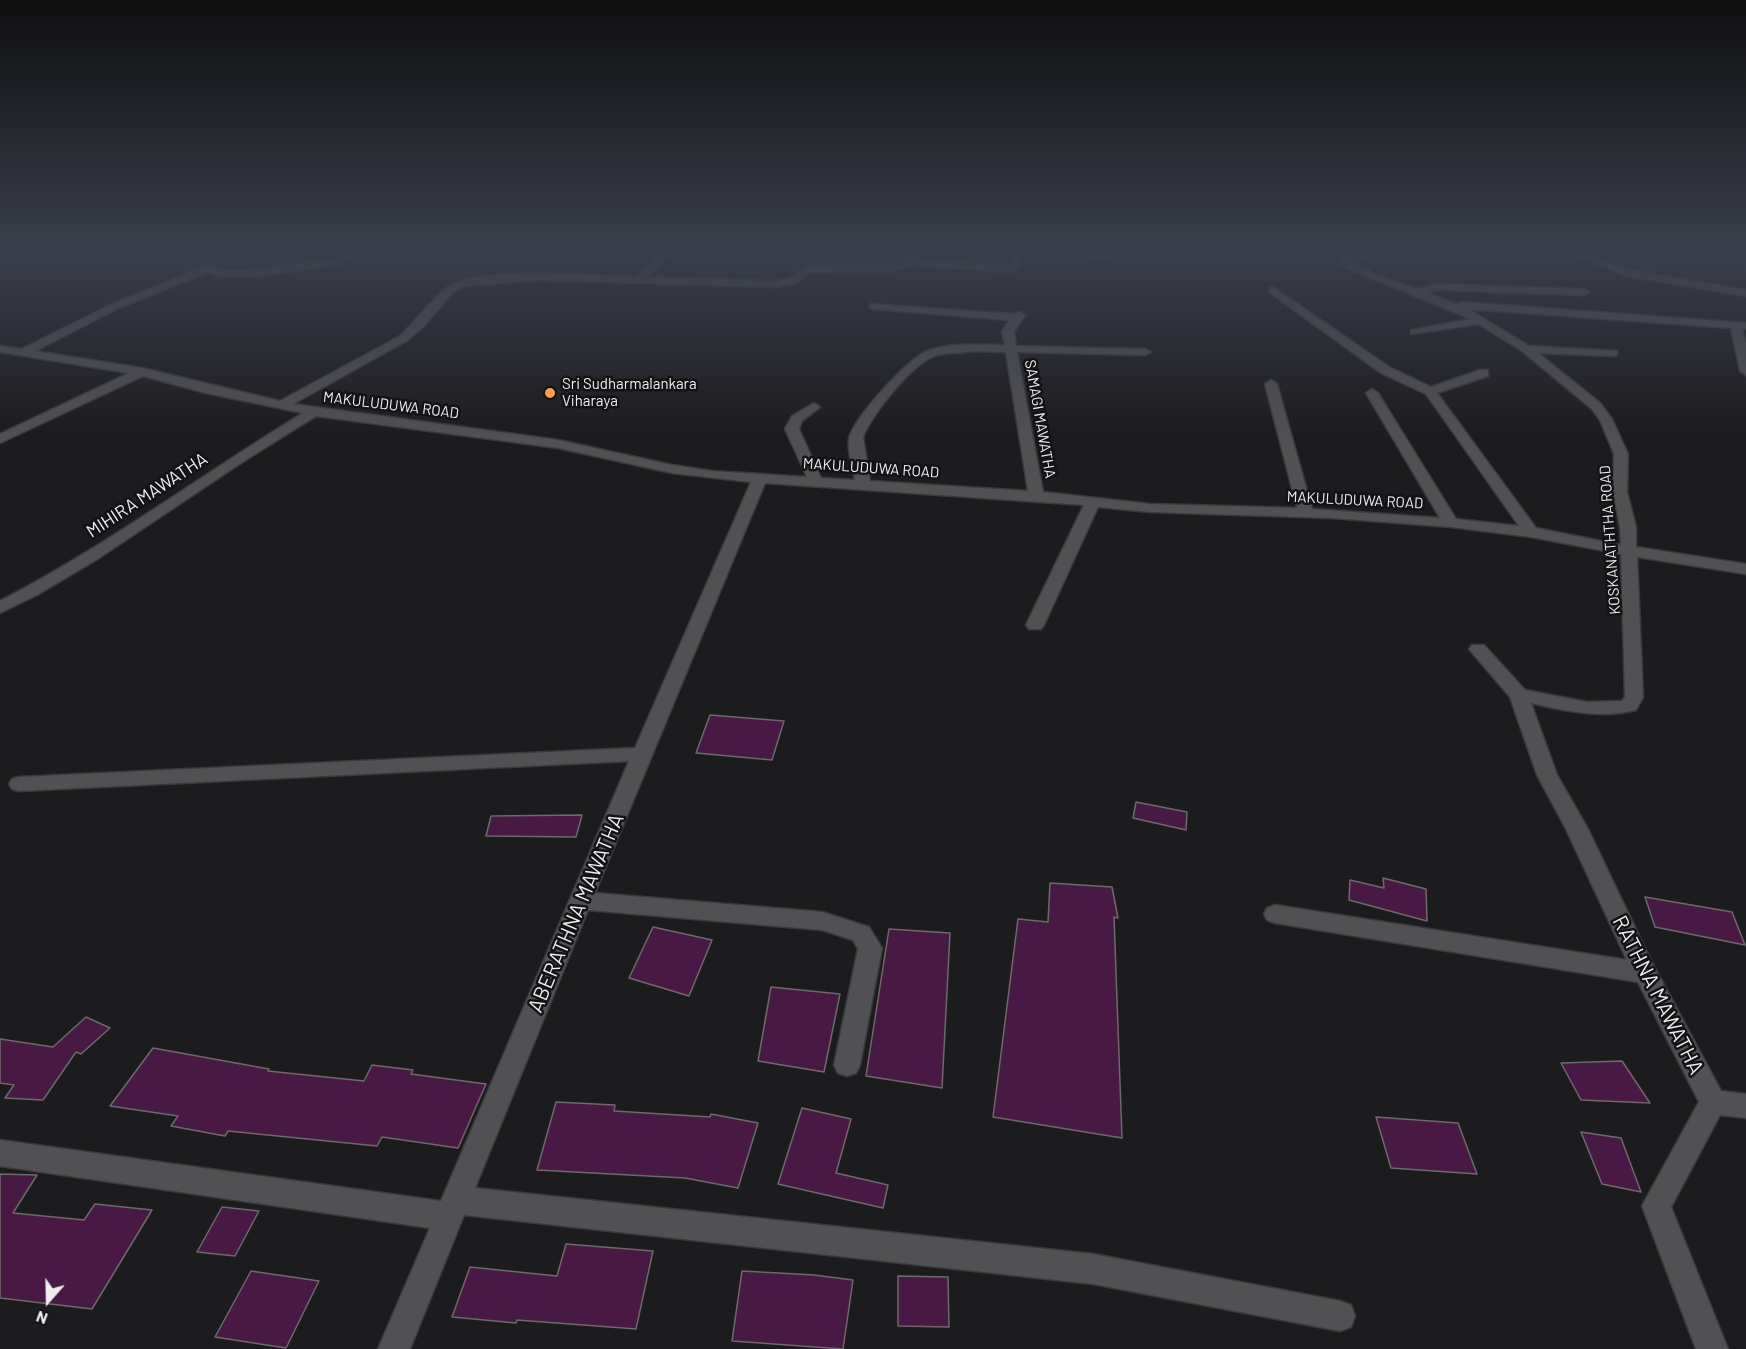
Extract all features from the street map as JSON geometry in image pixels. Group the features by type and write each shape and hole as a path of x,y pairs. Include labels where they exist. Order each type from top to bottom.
{"street":[{"path":"23,353 92,317"},
{"path":"282,405 404,338 426,317"},
{"name":"SAMAGI MAWATHA","path":"1018,317 1012,322 1008,332 1036,496"},
{"path":"1311,317 1385,369 1430,390 1531,532"},
{"name":"KOSKANATHTHA ROAD","path":"1475,317 1526,349 1596,406 1606,419 1621,454 1620,492 1628,527 1634,697 1629,706 1613,709 1586,708 1519,695"},
{"path":"1620,317 1741,326 1746,371"},
{"path":"1415,332 1481,320"},
{"path":"863,483 855,438 870,411 915,365 932,353 960,352 974,348 1145,352"},
{"name":"MAKULUDUWA ROAD","path":"0,349 142,372 314,412 558,444 672,469 760,478 1036,496 1150,508 1306,513 1451,523 1531,532 1629,551 1746,569"},
{"path":"1526,349 1613,353"},
{"path":"0,439 142,372"},
{"path":"1430,390 1485,373"},
{"path":"1271,384 1306,513"},
{"path":"1372,393 1451,523"},
{"path":"814,407 797,419 792,429 815,480"},
{"name":"MIHIRA MAWATHA","path":"0,608 168,507 236,459 314,412"},
{"name":"ABERATHNA MAWATHA","path":"394,1349 642,754 760,478"},
{"path":"1035,625 1094,501"},
{"name":"RATHNA MAWATHA","path":"1478,649 1519,695 1547,775 1577,829 1645,973 1713,1102"},
{"path":"19,784 642,754"},
{"path":"581,901 822,921 861,933 870,948 847,1065"},
{"path":"1275,914 1645,973"},
{"path":"1712,1349 1656,1206 1713,1102 1746,1106"},
{"path":"0,1154 452,1208 1093,1269 1340,1316"}],"building":[{"path":"710,715 784,721 772,760 696,753"},
{"path":"1136,802 1187,812 1186,830 1133,818"},
{"path":"582,815 576,837 486,836 491,816"},
{"path":"1383,878 1426,889 1427,921 1349,900 1350,880 1384,888"},
{"path":"1050,883 1112,887 1118,918 1114,917 1122,1138 993,1117 1018,919 1048,922"},
{"path":"1645,897 1732,912 1745,945 1655,927"},
{"path":"653,927 712,940 689,996 629,978"},
{"path":"889,929 950,933 942,1088 866,1076"},
{"path":"771,987 840,994 824,1072 758,1061"},
{"path":"86,1017 110,1028 81,1054 76,1052 43,1100 5,1098 14,1085 0,1083 0,1039 53,1047"},
{"path":"153,1048 269,1069 268,1071 364,1081 372,1065 413,1070 411,1074 486,1084 458,1148 382,1137 377,1146 228,1131 225,1136 171,1126 178,1116 110,1106"},
{"path":"1622,1061 1650,1103 1581,1100 1561,1063"},
{"path":"556,1102 615,1105 614,1111 710,1117 711,1114 758,1123 738,1188 685,1178 537,1170"},
{"path":"802,1108 851,1119 836,1173 888,1185 883,1208 778,1184"},
{"path":"1376,1117 1458,1123 1477,1174 1391,1168"},
{"path":"1581,1132 1621,1138 1641,1192 1602,1184"},
{"path":"0,1174 37,1175 13,1213 84,1220 95,1204 152,1210 92,1309 0,1298"},
{"path":"222,1207 259,1211 235,1256 197,1252"},
{"path":"566,1244 653,1251 636,1329 517,1320 516,1323 452,1317 470,1267 557,1276"},
{"path":"251,1271 319,1281 286,1348 215,1337"},
{"path":"742,1271 814,1275 853,1280 843,1349 732,1341"},
{"path":"898,1276 948,1277 949,1327 898,1326"}],"place":[{"name":"Sri Sudharmalankara Viharaya","path":"550,393"}]}
